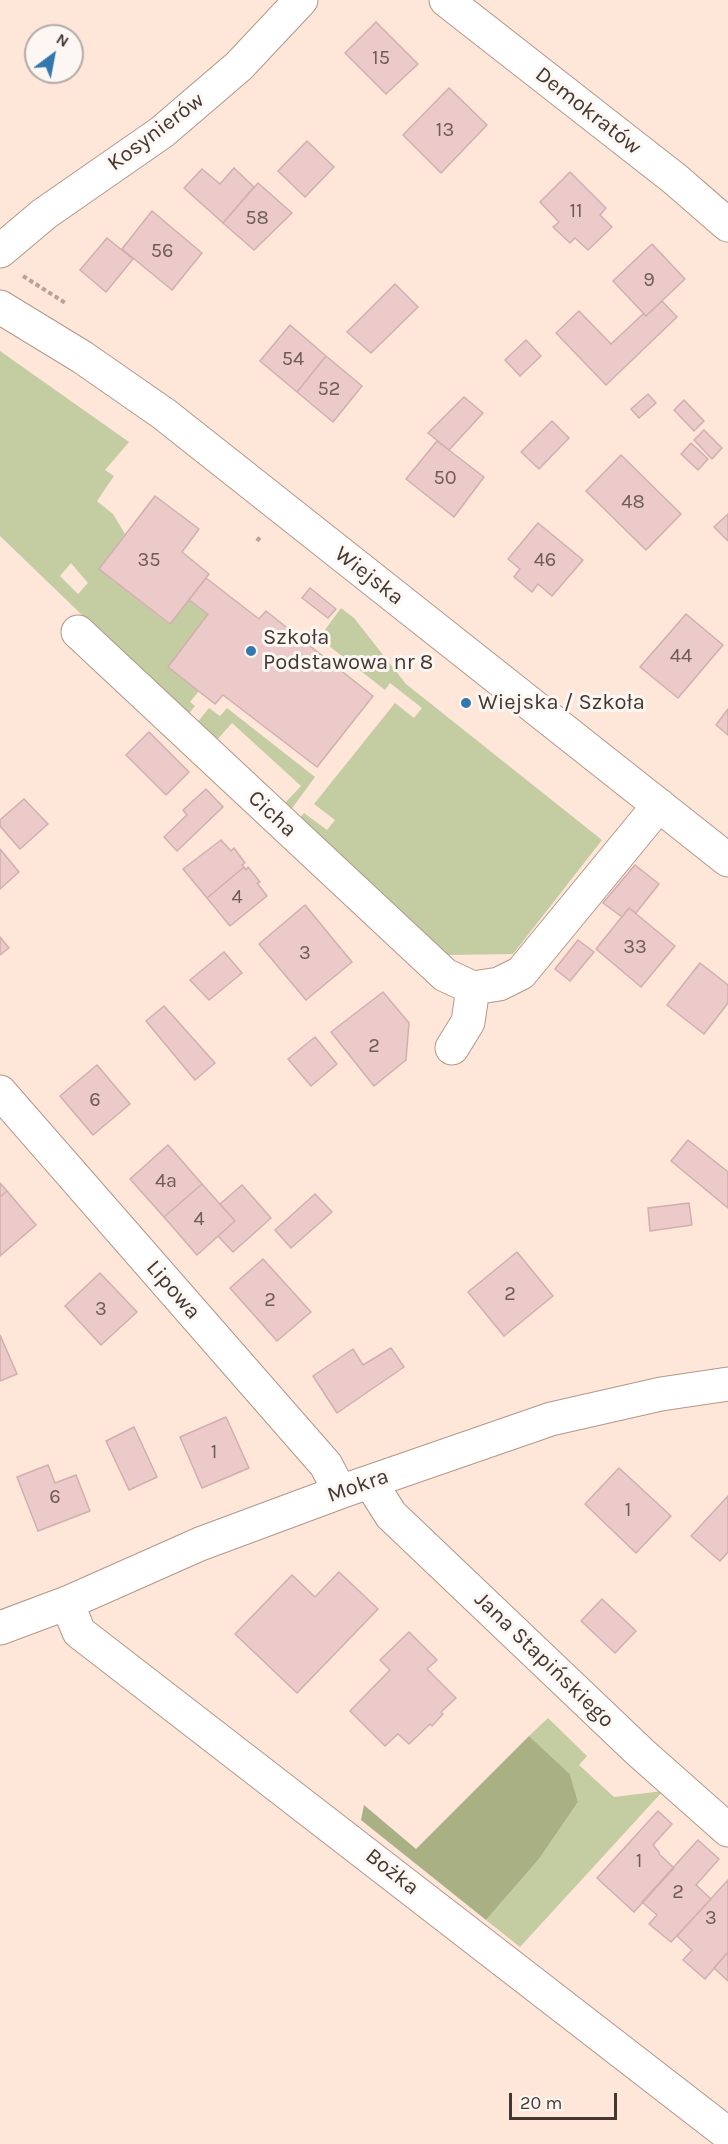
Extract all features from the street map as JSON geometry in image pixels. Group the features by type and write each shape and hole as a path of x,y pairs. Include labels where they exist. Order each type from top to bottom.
{"street":[{"name":"Kosynierów","path":"0,251 44,214 162,132 239,66 301,0"},
{"name":"Demokratów","path":"446,0 675,179 728,225"},
{"name":"Wiejska","path":"0,307 82,357 164,414 728,860"},
{"name":"Cicha","path":"78,632 445,975 473,988"},
{"path":"452,1048 468,1022 473,988 499,984 521,973 658,805"},
{"name":"Lipowa","path":"0,1092 326,1465 355,1487"},
{"name":"Mokra","path":"0,1628 67,1603 200,1544 551,1419 661,1394 728,1384"},
{"name":"Jana Stapińskiego","path":"355,1487 391,1515 641,1753 728,1830"},
{"name":"Bożka","path":"67,1603 79,1632 728,2134"}],"path":[{"path":"257,541 261,536"}],"green space":[{"path":"0,351 129,442 105,470 114,476 97,501 113,514 125,534 99,569 169,624 189,600 208,614 168,667 199,691 190,702 195,706 187,716 0,536","holes":["71,563 88,583 78,594 60,576"]},
{"path":"341,608 354,618 406,684 602,840 513,954 447,955 299,819 304,813 327,830 335,820 314,804 395,703 414,718 422,708 390,683 385,690 319,638"},
{"path":"209,708 220,716 227,708 315,777 290,811 283,805 301,786 232,723 215,742 196,724"},
{"path":"548,1718 587,1756 579,1765 614,1797 663,1791 520,1947 486,1920 539,1859 578,1802 570,1774 529,1736"},
{"path":"529,1736 570,1774 578,1802 539,1859 486,1920 361,1820 364,1805 416,1849"}],"building":[{"path":"376,22 418,64 386,94 345,53"},
{"path":"449,88 487,125 441,173 403,135"},
{"path":"307,141 334,167 305,197 278,171"},
{"path":"234,168 254,187 223,223 184,188 202,169 220,184"},
{"path":"570,172 606,208 600,215 612,227 588,250 575,238 570,243 553,227 559,222 540,202"},
{"path":"258,183 292,213 254,250 223,223"},
{"path":"152,211 202,253 172,290 122,249"},
{"path":"107,238 133,259 106,292 80,270"},
{"path":"652,244 685,279 646,316 613,281"},
{"path":"395,284 418,307 371,353 347,332"},
{"path":"662,301 677,317 606,385 556,333 579,311 611,344 643,314 646,316"},
{"path":"290,325 326,356 297,392 260,361"},
{"path":"526,340 541,356 520,376 505,360"},
{"path":"326,356 362,386 333,422 297,392"},
{"path":"648,394 656,403 639,418 631,409"},
{"path":"464,397 483,413 449,450 428,433"},
{"path":"684,400 704,421 694,431 674,410"},
{"path":"552,421 569,438 539,469 521,452"},
{"path":"704,430 722,448 712,459 694,440"},
{"path":"437,441 484,477 454,517 406,479"},
{"path":"691,443 708,459 698,470 681,454"},
{"path":"621,455 681,514 646,550 586,491"},
{"path":"155,496 199,529 182,552 209,574 170,624 99,569"},
{"path":"728,514 728,541 714,527"},
{"path":"538,523 583,560 552,596 538,584 532,592 514,577 520,569 508,559"},
{"path":"206,578 259,619 266,611 373,696 317,767 223,695 215,704 168,667 208,614 189,600"},
{"path":"310,588 336,609 328,618 302,598"},
{"path":"686,614 723,645 678,698 640,667"},
{"path":"728,709 728,735 716,725"},
{"path":"149,732 189,772 166,795 126,755"},
{"path":"206,789 223,807 177,851 164,837 187,815 183,810"},
{"path":"24,799 48,824 20,849 0,826 0,820"},
{"path":"221,840 231,851 234,848 245,863 242,865 244,867 207,898 183,869"},
{"path":"0,849 19,872 0,889"},
{"path":"635,865 659,884 636,913 629,908 622,917 603,903"},
{"path":"244,867 246,870 248,867 260,882 257,883 267,896 230,926 207,898"},
{"path":"305,905 352,962 306,1000 259,944"},
{"path":"629,908 675,946 641,987 596,949"},
{"path":"0,937 9,948 0,955"},
{"path":"578,940 594,952 570,981 555,969"},
{"path":"224,952 242,973 209,1000 190,980"},
{"path":"700,963 728,985 728,1003 704,1034 667,1005"},
{"path":"383,992 409,1023 406,1060 374,1086 331,1032"},
{"path":"164,1006 215,1063 195,1080 146,1021"},
{"path":"315,1037 337,1064 311,1086 288,1059"},
{"path":"97,1065 130,1104 93,1135 60,1096"},
{"path":"688,1140 728,1172 728,1208 671,1161"},
{"path":"168,1145 202,1184 164,1217 130,1179"},
{"path":"0,1183 7,1191 0,1197"},
{"path":"202,1184 235,1221 197,1255 164,1217"},
{"path":"242,1185 271,1218 233,1252 218,1236 235,1221 220,1204"},
{"path":"7,1191 36,1225 0,1256 0,1197"},
{"path":"315,1194 332,1212 291,1248 275,1230"},
{"path":"689,1203 692,1225 650,1231 648,1208"},
{"path":"517,1252 553,1296 504,1336 468,1292"},
{"path":"263,1259 311,1312 277,1341 230,1288"},
{"path":"100,1273 137,1312 101,1345 65,1306"},
{"path":"0,1335 17,1374 0,1381"},
{"path":"391,1348 404,1367 337,1413 313,1376 353,1349 363,1365"},
{"path":"226,1417 249,1468 202,1488 180,1437"},
{"path":"134,1427 157,1477 129,1490 106,1441"},
{"path":"48,1465 55,1483 76,1475 90,1511 38,1531 17,1477"},
{"path":"619,1468 671,1516 636,1553 585,1504"},
{"path":"728,1496 728,1552 720,1561 691,1536"},
{"path":"339,1572 378,1609 297,1693 235,1634 292,1575 315,1597"},
{"path":"602,1599 636,1631 615,1653 581,1621"},
{"path":"409,1632 437,1660 427,1669 456,1698 441,1712 443,1714 432,1726 430,1724 409,1744 398,1734 385,1746 350,1711 390,1670 380,1660"},
{"path":"658,1811 672,1824 653,1845 674,1868 634,1912 597,1878"},
{"path":"698,1840 719,1859 696,1885 711,1899 671,1942 649,1924 657,1915 642,1902"},
{"path":"728,1880 728,1952 705,1979 683,1960 692,1950 677,1936"},
{"path":"728,1952 728,1981 714,1968"}],"place":[{"name":"Szkoła Podstawowa nr 8","path":"251,651"},
{"name":"Wiejska / Szkoła","path":"466,703"}]}
